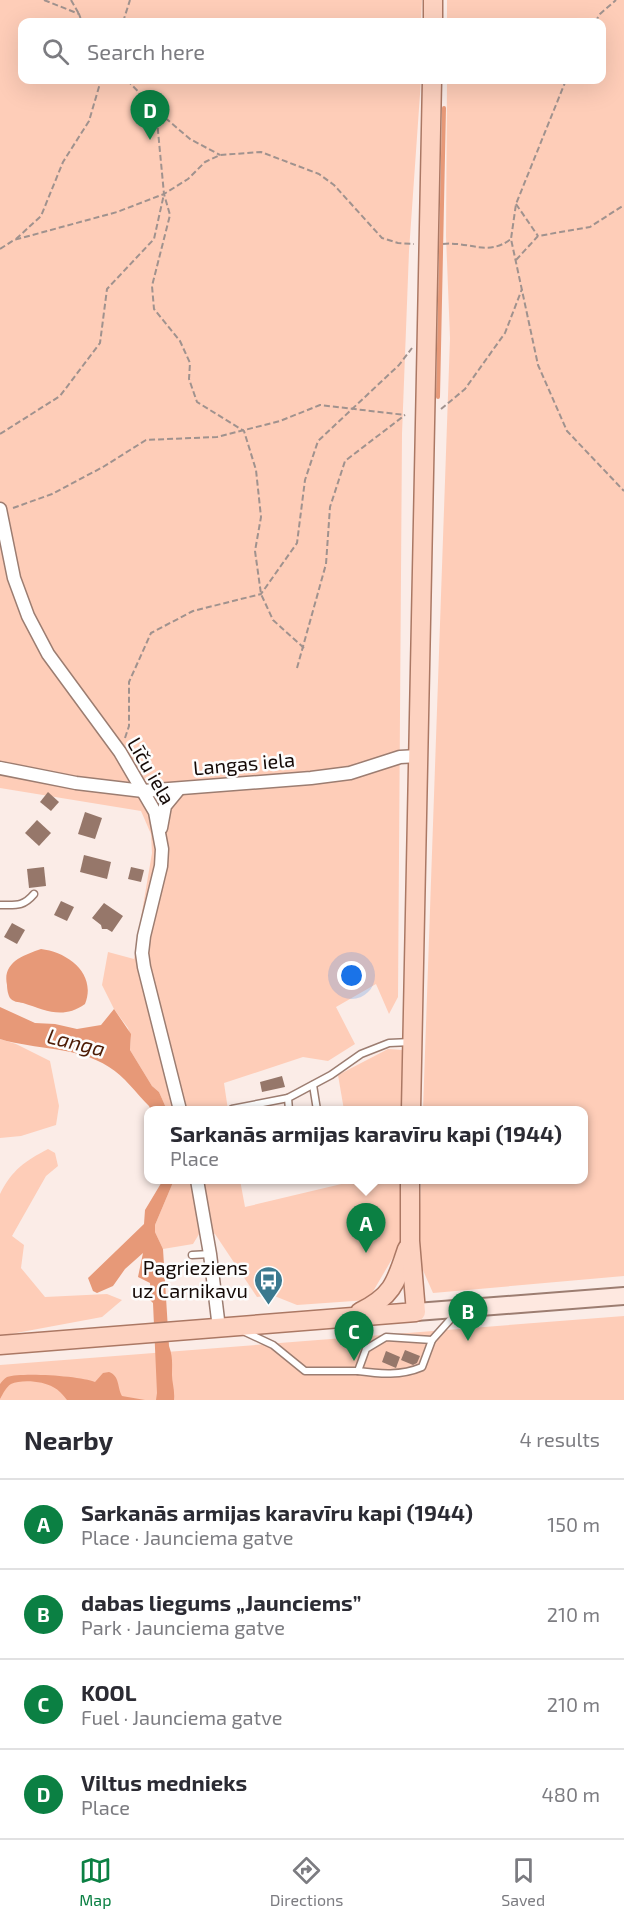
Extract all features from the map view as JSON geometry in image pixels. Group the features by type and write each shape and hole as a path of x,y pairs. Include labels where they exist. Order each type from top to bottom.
{"main road":[{"path":"433,0 433,18"},
{"path":"411,1106 432,84"},
{"path":"410,1184 410,1241 416,1312"},
{"path":"351,1317 378,1304 397,1279 410,1241"},
{"path":"397,1279 397,1313"},
{"path":"0,1345 624,1296"}],"street":[{"name":"Līču iela","path":"0,508 14,578 28,616 48,654 120,752 155,812 162,849 142,953 179,1106"},
{"name":"Langas iela","path":"0,768 75,783 143,791 340,774 400,757 418,756"},
{"path":"160,831 165,806 179,789"},
{"path":"198,1184 220,1328"}],"lane":[{"path":"0,905 19,905 27,902 34,894"},
{"path":"247,1106 288,1098 361,1054 389,1043 412,1042"},
{"path":"313,1085 316,1106"},
{"path":"288,1098 289,1106"},
{"path":"192,1255 210,1254"},
{"path":"220,1328 273,1345 305,1371 358,1371 387,1374 412,1371 422,1367 432,1340 460,1310"},
{"path":"358,1371 366,1349 387,1338 432,1340"}],"path":[{"path":"44,0 79,14"},
{"path":"71,0 80,18"},
{"path":"124,18 130,0"},
{"path":"598,18 616,0"},
{"path":"0,249 41,216 63,162 89,121 100,84"},
{"path":"131,84 156,110 190,139 220,155"},
{"path":"564,84 516,204 511,239 538,365 567,430 624,491"},
{"path":"156,110 164,194 170,215 152,286 154,309 180,341 190,363 189,379 197,402 244,431 256,470 261,518 255,551 261,594 273,620 303,648"},
{"path":"14,240 117,212 164,194 188,179 205,162 220,155 261,152 319,174 334,185 382,238 398,243 428,245 455,243 484,249 502,246 511,239"},
{"path":"0,434 60,396 100,343 107,290 154,239 164,194"},
{"path":"516,204 538,236"},
{"path":"516,260 538,236 590,227 624,205"},
{"path":"426,411 443,409 465,389 504,333 522,289"},
{"path":"120,752 129,726 129,682 151,633 193,611 261,594 297,543 305,480 318,441 399,365 408,350 428,338"},
{"path":"0,514 25,502 52,494 147,440 217,438 280,421 320,405 405,415 345,461 330,507 326,564 297,668"}],"shaded area":[{"path":"0,0 422,0 421,18 18,18 18,84 421,84 409,251 402,434 398,997 389,1014 376,984 336,1007 355,1044 328,1061 303,1057 224,1083 227,1106 165,1106 159,1092 152,1086 130,1050 131,1038 128,1028 114,1009 102,985 108,952 134,959 152,853 151,834 141,811 0,788"},
{"path":"447,0 624,0 624,1276 433,1293 418,1259 421,1184 588,1184 588,1106 423,1106 450,338 446,236 447,84 606,84 606,18 447,18"},
{"path":"0,1039 16,1044 50,1061 59,1106 56,1125 21,1136 0,1138"},
{"path":"388,1049 403,1050 403,1106 343,1106 338,1075"},
{"path":"48,1149 55,1153 58,1166 46,1176 12,1236 24,1245 21,1268 45,1297 107,1294 122,1300 102,1317 0,1336 0,1194 20,1167"},
{"path":"172,1184 241,1184 245,1207 341,1184 402,1184 402,1242 368,1300 297,1305 272,1295 257,1297 215,1234 201,1231 193,1244 163,1249 155,1232 155,1225"},
{"path":"624,1316 624,1400 0,1400 0,1365"}],"water":[{"path":"41,949 61,955 78,966 87,983 88,993 85,1004 69,1012 61,1013 16,1002 10,998 6,977 11,965 21,957"},
{"name":"Langa","path":"0,1007 35,1023 55,1024 77,1029 101,1025 114,1009 131,1034 130,1050 152,1086 159,1092 165,1106 149,1106 120,1075 97,1060 70,1052 0,1039"},
{"path":"161,1184 172,1184 155,1225 155,1232 163,1249 174,1400 156,1400 153,1303 149,1299 151,1296 150,1283 138,1277 143,1253 125,1269 113,1286 97,1293 93,1291 88,1278 144,1224 145,1210"},
{"path":"109,1372 117,1379 122,1396 145,1400 67,1400 49,1385 26,1381 11,1384 0,1399 0,1384 7,1377 51,1375 95,1382 103,1373"}],"building":[{"path":"48,792 59,802 51,811 40,802"},
{"path":"85,812 102,818 95,839 78,834"},
{"path":"37,820 51,833 39,846 25,833"},
{"path":"84,855 111,862 107,879 80,872"},
{"path":"44,867 46,886 29,888 27,869"},
{"path":"131,867 144,870 141,882 128,879"},
{"path":"61,901 74,907 67,921 54,915"},
{"path":"104,903 123,916 112,932 102,929 101,925 92,918"},
{"path":"12,923 25,930 17,944 4,937"},
{"path":"282,1076 285,1087 262,1092 260,1082"},
{"path":"405,1350 420,1356 417,1363 413,1365 401,1360"},
{"path":"386,1351 400,1357 396,1368 382,1362"}],"waterway":[{"path":"438,397 444,108"}],"place":[{"name":"Viltus mednieks","path":"150,140"},
{"name":"Sarkanās armijas karavīru kapi (1944)","path":"366,1253"},
{"name":"Pagrieziens uz Carnikavu","path":"269,1306"},
{"name":"dabas liegums „Jaunciems”","path":"468,1341"},
{"name":"KOOL","path":"354,1361"}]}
